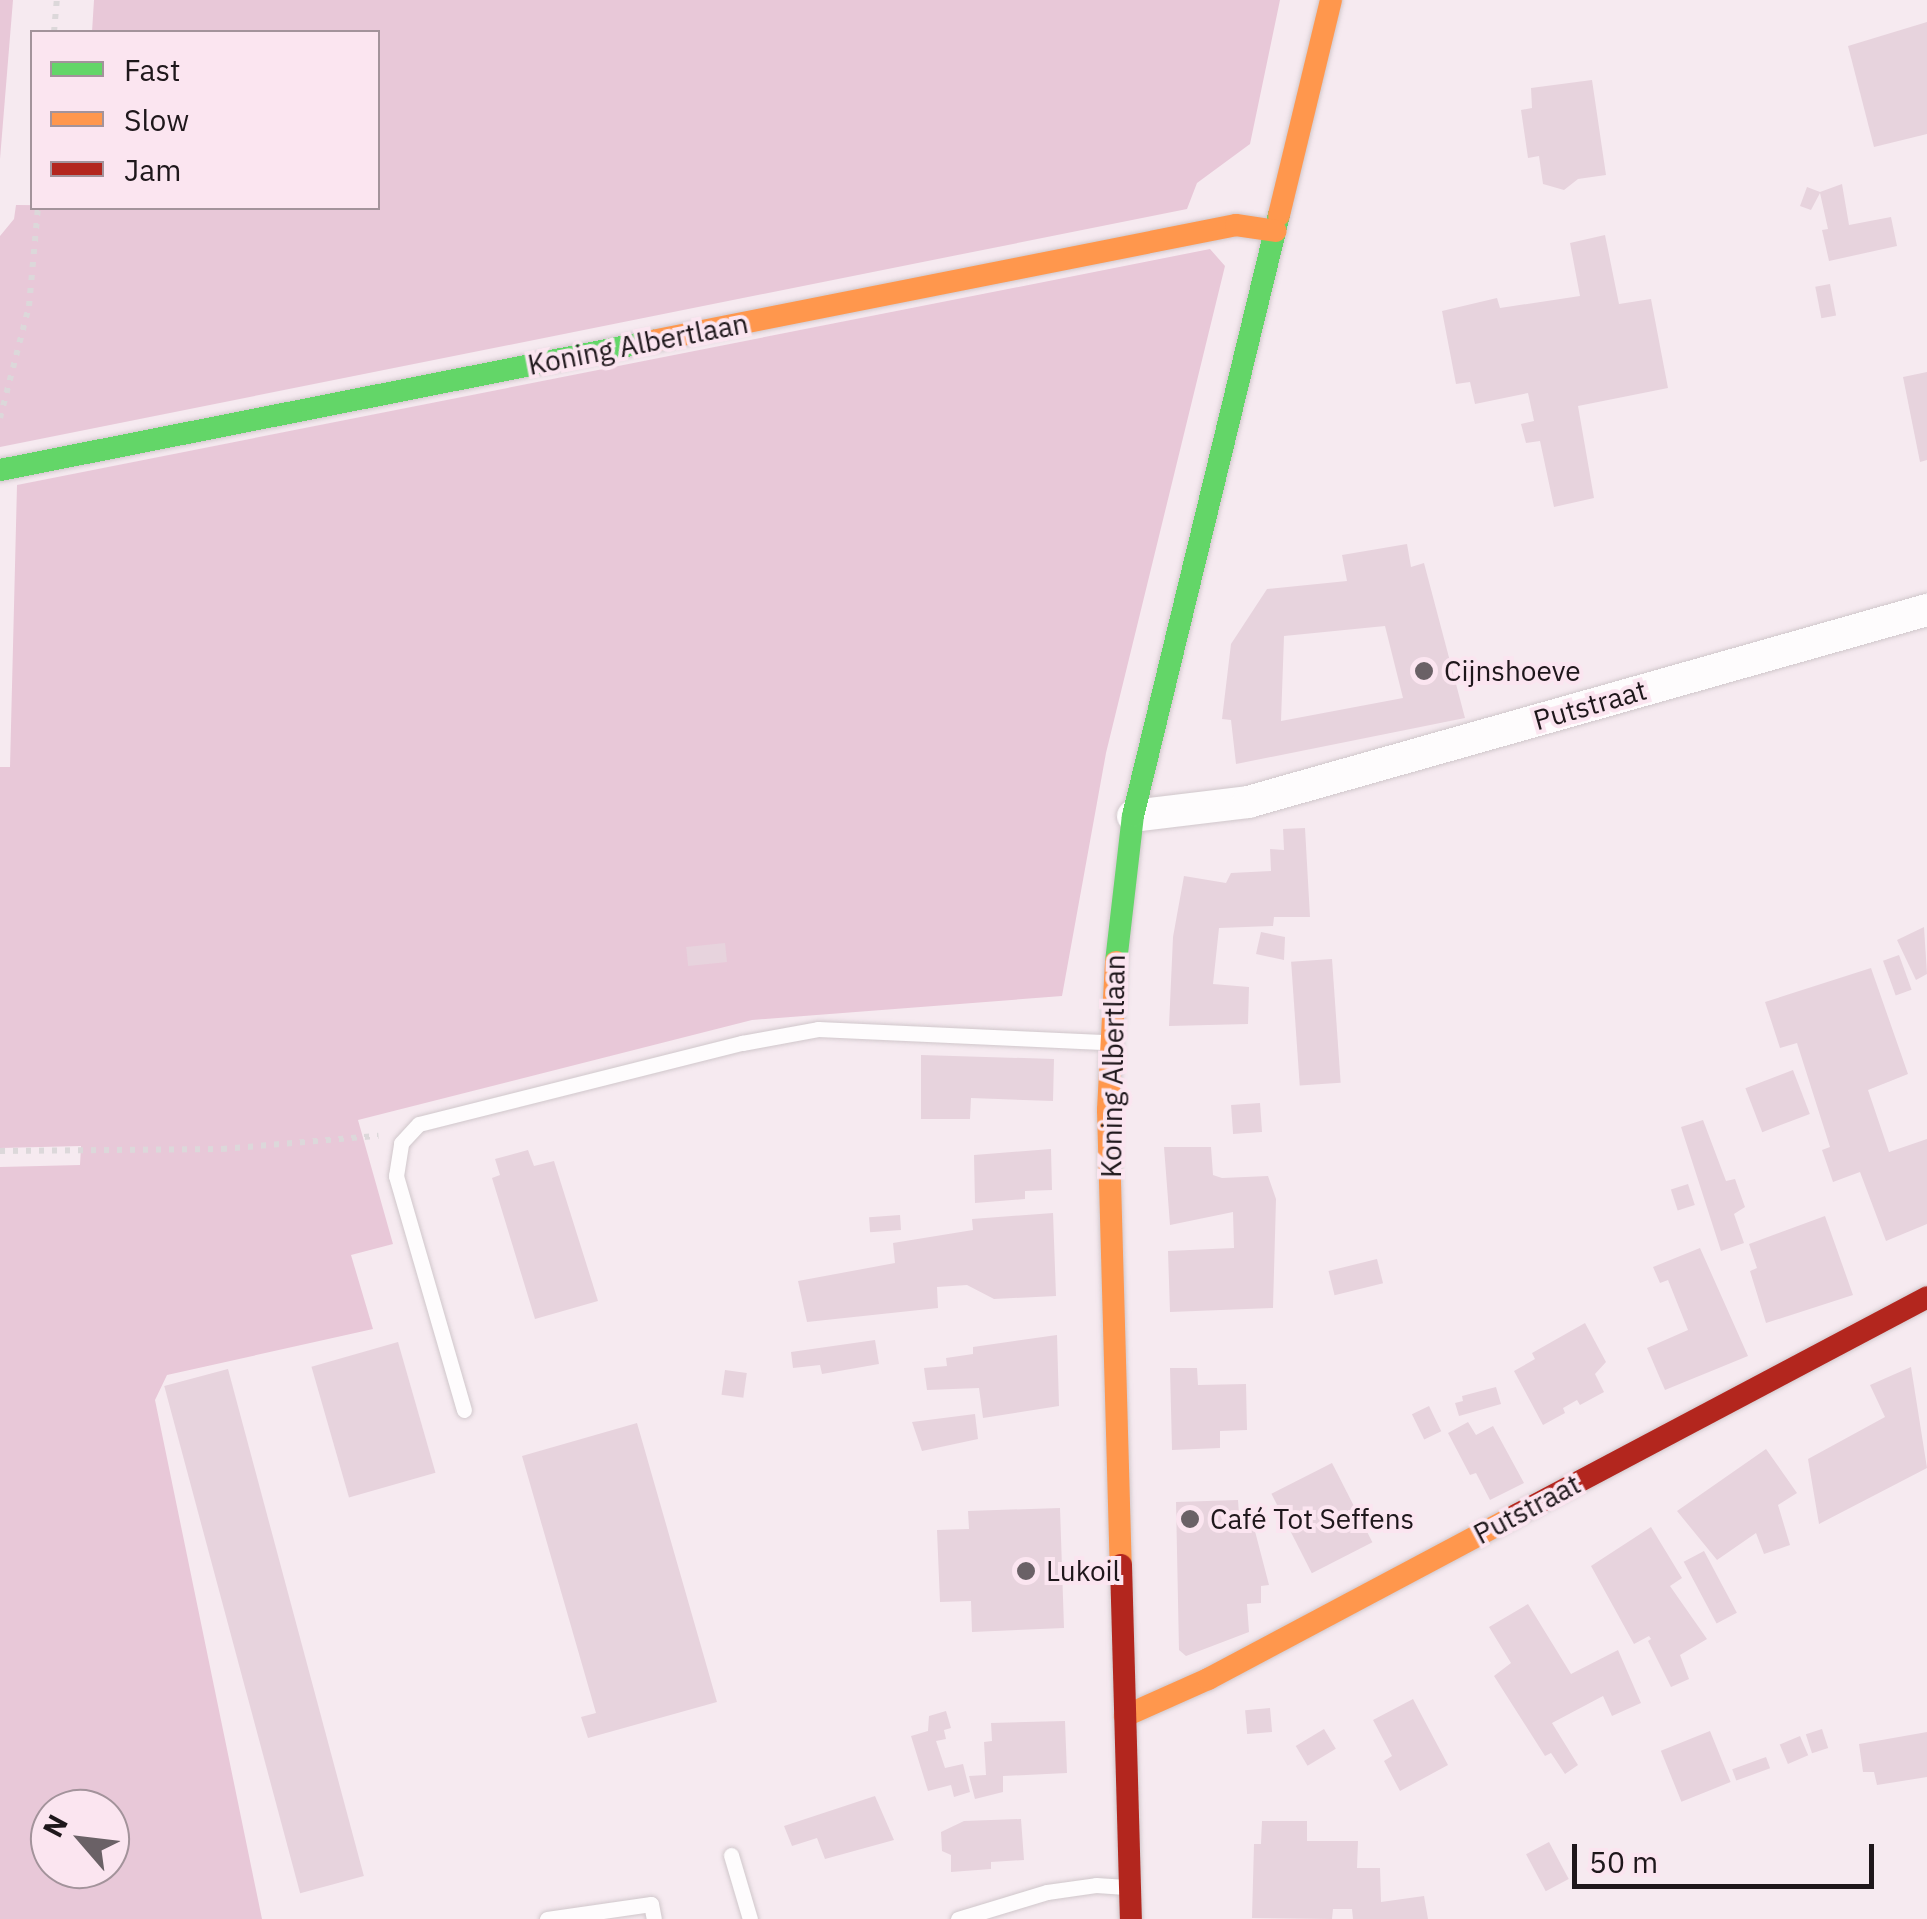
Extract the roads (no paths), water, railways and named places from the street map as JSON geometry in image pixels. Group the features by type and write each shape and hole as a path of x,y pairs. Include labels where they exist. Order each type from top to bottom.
{"street":[{"name":"Koning Albertlaan","path":"1131,1919 1108,1042 1134,816 1330,0"},
{"name":"Koning Albertlaan","path":"0,470 1236,224 1276,231"},
{"name":"Putstraat","path":"1134,816 1248,802 1927,610"},
{"name":"Putstraat","path":"1124,1716 1208,1680 1927,1297"}],"lane":[{"path":"464,1410 396,1176 401,1144 419,1124 742,1043 818,1029 1108,1042"},
{"path":"730,1855 750,1919"},
{"path":"958,1919 1048,1892 1096,1885 1130,1887"},
{"path":"548,1919 651,1904 654,1919"}],"place":[{"name":"Cijnshoeve","path":"1424,671"},
{"name":"Café Tot Seffens","path":"1190,1519"},
{"name":"Lukoil","path":"1026,1571"}]}
